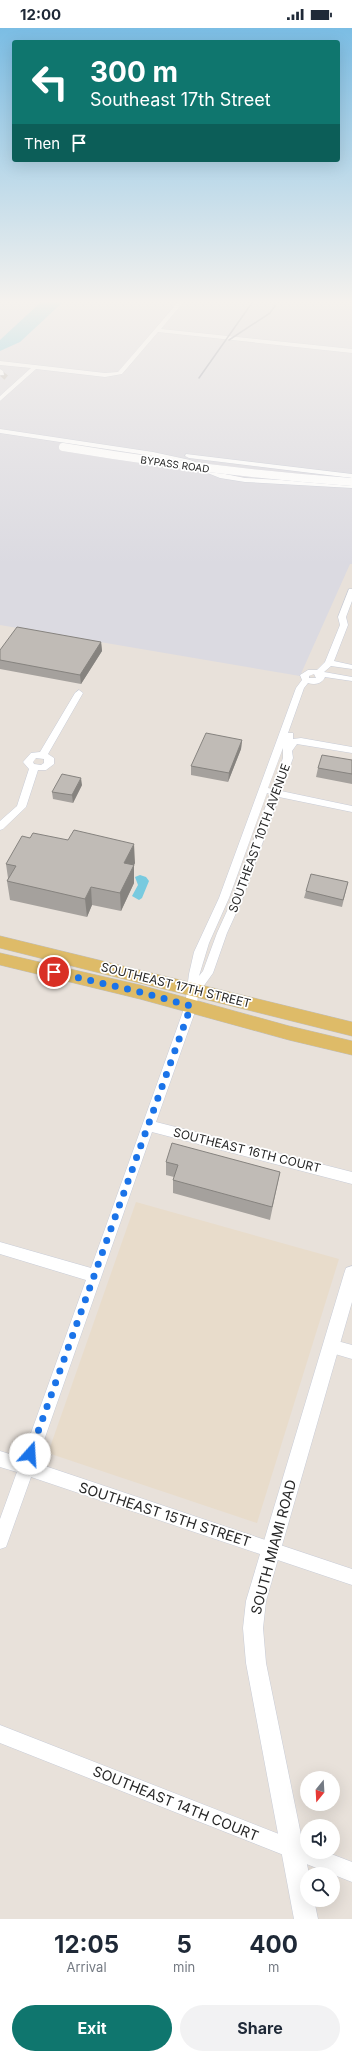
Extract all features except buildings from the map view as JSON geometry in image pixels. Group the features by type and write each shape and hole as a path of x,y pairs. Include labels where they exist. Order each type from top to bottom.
{"main road":[{"name":"SOUTHEAST 17TH STREET","path":"0,942 143,976 193,999 352,1048"},
{"name":"SOUTHEAST 17TH STREET","path":"0,959 140,992 193,999 352,1029"}],"street":[{"path":"0,399 9,388"},
{"path":"0,426 18,431 182,460 234,478 277,483 352,486"},
{"path":"0,432 18,431 110,441 220,460 352,476"},
{"name":"BYPASS ROAD","path":"0,438 133,459 264,476 352,482"},
{"path":"91,444 110,441"},
{"path":"120,448 118,446 121,445 137,446"},
{"path":"209,470 209,464 220,460"},
{"path":"277,483 291,479 294,476 292,472 282,468"},
{"path":"318,673 329,664 344,625 342,617 352,594"},
{"path":"329,664 352,667"},
{"path":"309,681 304,676 306,673 311,672 352,679"},
{"name":"SOUTHEAST 10TH AVENUE","path":"0,1541 193,999 208,973 276,793 288,758 288,740 309,681"},
{"name":"SOUTHEAST 10TH AVENUE","path":"193,999 195,970 250,828 300,688 309,681"},
{"path":"0,827 21,807 34,768 43,768 49,764 49,758 43,755 79,694"},
{"path":"287,752 292,743 301,741 352,750"},
{"path":"264,790 352,809"},
{"path":"250,828 262,831"},
{"name":"SOUTHEAST 16TH COURT","path":"148,1125 350,1177"},
{"path":"0,1248 94,1276"},
{"name":"SOUTH MIAMI ROAD","path":"306,1919 256,1663 253,1628 256,1601 270,1549 352,1274"},
{"path":"330,1346 352,1352"},
{"name":"SOUTHEAST 15TH STREET","path":"0,1459 352,1577"},
{"name":"SOUTHEAST 14TH COURT","path":"0,1734 352,1872"}],"shaded area":[{"path":"0,388 352,388 352,564 350,564 300,676 0,625"},
{"path":"136,1202 339,1259 257,1523 48,1453"}],"water":[{"path":"140,875 146,877 149,881 142,898 139,900 132,896 138,885 135,877"}],"route":[{"path":"30,1454 191,1006 140,992 54,972"}]}
